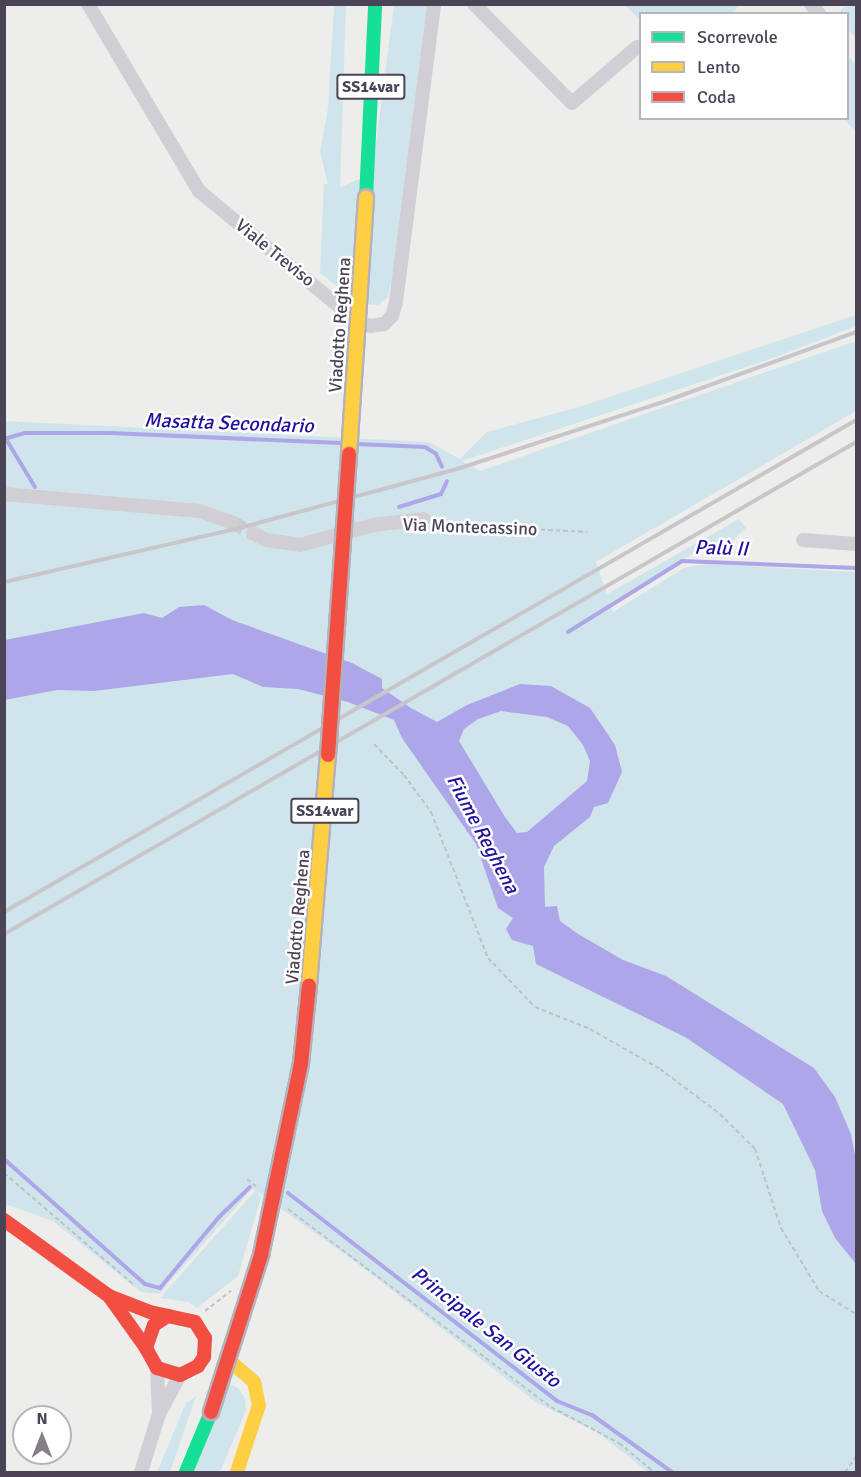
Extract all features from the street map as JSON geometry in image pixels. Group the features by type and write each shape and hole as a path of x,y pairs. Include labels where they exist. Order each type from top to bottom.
{"main road":[{"path":"362,4 358,121 366,169"},
{"name":"SS14var","path":"366,169 375,4"},
{"path":"366,169 379,105 388,4"},
{"name":"Viadotto Reghena","path":"186,1473 211,1412 261,1255 302,1051 322,851 366,198 366,169"},
{"path":"4,1220 109,1296 168,1316 195,1322 206,1342 254,1382 259,1405 237,1473"},
{"path":"109,1296 146,1348 157,1368 180,1375 198,1366 230,1361"},
{"path":"146,1348 154,1325 168,1316"},
{"path":"198,1366 206,1342"}],"street":[{"name":"Viale Treviso","path":"88,4 198,191 359,323 371,326 384,324 393,316 396,302 434,4"},
{"path":"474,4 572,103 637,47"},
{"path":"4,494 198,511 231,522"},
{"name":"Via Montecassino","path":"253,533 266,540 300,545 379,523 426,521"},
{"path":"802,540 856,543"},
{"path":"157,1368 159,1414"},
{"path":"141,1473 159,1414 180,1375"}],"path":[{"name":"Via Montecassino","path":"426,521 587,532"},
{"path":"374,744 404,775 431,812 488,958 535,1007 590,1029 660,1069 720,1114 755,1149 781,1228 819,1291 856,1314"},
{"path":"4,1173 134,1285"},
{"path":"247,1179 262,1192"},
{"path":"279,1203 551,1407 620,1443 654,1473"},
{"path":"195,1322 235,1289"},
{"path":"845,1473 856,1456"}],"shaded area":[{"path":"848,4 856,5 856,38 849,31 849,12 839,12"},
{"path":"334,5 346,5 340,187 372,174 394,5 427,5 395,270 387,298 378,305 360,304 320,273 324,184 328,184 320,152 328,108"},
{"path":"625,5 738,5 734,12 639,12 639,19"},
{"path":"849,57 856,65 856,131 844,120 849,120"},
{"path":"856,315 856,326 776,357 462,461 480,471 856,341 856,411 596,562 607,594 739,519 746,528 727,546 708,547 691,555 610,603 613,612 684,568 707,564 856,572 856,1472 648,1472 597,1432 537,1403 357,1263 256,1191 261,1197 238,1276 197,1308 189,1302 160,1298 255,1191 252,1189 159,1294 141,1292 53,1221 5,1204 5,421 429,442 460,459 487,432 579,407"},
{"path":"227,1383 238,1388 245,1398 246,1410 220,1472 194,1472"},
{"path":"196,1396 170,1472 157,1472 186,1403"}],"water":[{"name":"Fiume Reghena","path":"204,605 232,620 352,663 382,679 382,688 437,722 467,705 520,684 551,686 590,708 615,745 622,772 608,803 594,807 590,817 554,846 544,867 545,907 557,906 560,921 578,934 623,960 666,976 814,1068 835,1097 851,1134 856,1160 856,1264 835,1238 822,1211 815,1170 783,1104 685,1037 536,964 533,946 512,940 506,929 513,918 498,908 476,844 402,738 394,720 348,702 298,689 263,687 233,674 94,691 57,690 5,700 5,640 144,613 162,618 179,607","holes":["501,711 547,717 568,726 583,745 590,761 587,781 527,832 517,833 459,741 464,729 478,719"]}],"waterway":[{"name":"Masatta Secondario","path":"4,439 25,433 110,433 341,443"},
{"path":"6,439 35,487"},
{"name":"Masatta Secondario","path":"357,444 425,447 436,454 442,467"},
{"path":"399,507 441,494 447,481"},
{"name":"Palù II","path":"568,632 682,561 856,568"},
{"name":"Principale San Giusto","path":"4,1159 145,1284 160,1288 219,1217 250,1187"},
{"name":"Principale San Giusto","path":"288,1193 557,1401 592,1415 672,1472"}],"tunnel":[{"path":"231,522 253,533"}],"railway":[{"path":"4,582 236,529 457,469 663,402 856,332"},
{"path":"4,912 856,420"},
{"path":"4,934 856,442"}],"traffic: fast":[{"path":"366,198 375,4"},
{"path":"186,1472 211,1412"}],"traffic: slow":[{"path":"349,454 366,198"},
{"path":"309,985 328,755"},
{"path":"230,1361 254,1382 259,1405 237,1472"}],"traffic: jam":[{"path":"328,755 349,454"},
{"path":"211,1412 261,1255 301,1063 309,985"},
{"path":"4,1220 109,1296"},
{"path":"146,1348 109,1296 150,1312 195,1322 205,1338 204,1357 198,1366 180,1375 157,1368 146,1348 154,1325 168,1316"}]}
